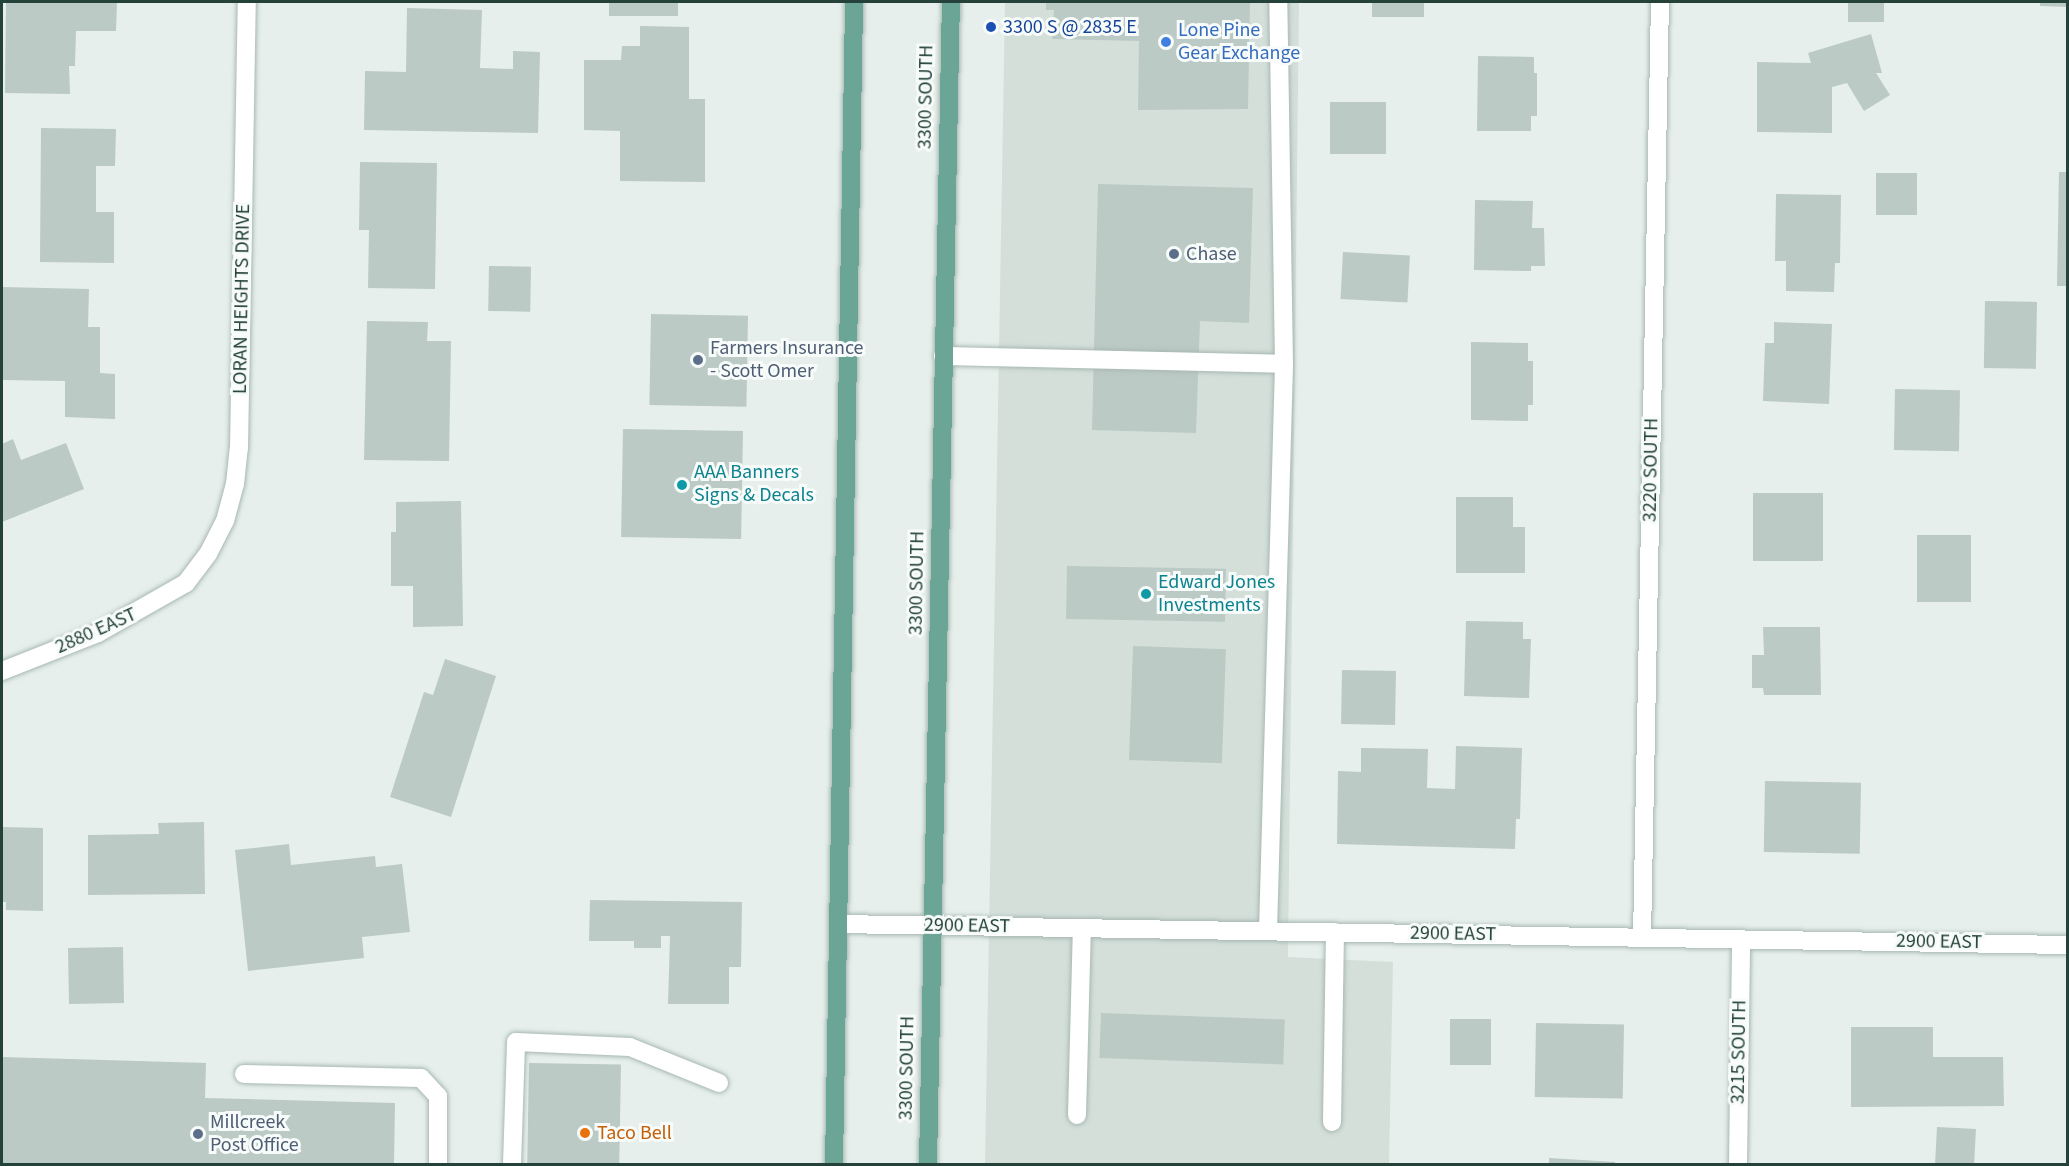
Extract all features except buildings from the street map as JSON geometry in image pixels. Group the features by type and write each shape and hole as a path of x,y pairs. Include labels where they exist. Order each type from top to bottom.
{"main road":[{"path":"834,1164 854,2"},
{"name":"3300 SOUTH","path":"928,1164 951,2"}],"street":[{"name":"LORAN HEIGHTS DRIVE","path":"186,583 208,554 225,521 235,484 239,437 247,2"},
{"path":"1268,931 1284,364 1278,2"},
{"name":"3220 SOUTH","path":"1642,938 1660,2"},
{"path":"944,356 1284,364"},
{"name":"2880 EAST","path":"2,671 98,633 186,583"},
{"name":"2900 EAST","path":"838,924 2067,945"},
{"path":"1077,1115 1082,928"},
{"path":"1332,1122 1335,932"},
{"name":"3215 SOUTH","path":"1738,1164 1741,939"},
{"path":"512,1164 516,1042 630,1047 719,1083"},
{"path":"244,1074 421,1078 438,1096 438,1164"}],"shaded area":[{"path":"1005,2 1299,2 1288,957 1393,962 1389,1164 985,1164"}],"place":[{"name":"3300 S @ 2835 E","path":"991,27"},
{"name":"Lone Pine Gear Exchange","path":"1166,42"},
{"name":"Chase","path":"1174,254"},
{"name":"Farmers Insurance - Scott Omer","path":"698,360"},
{"name":"AAA Banners Signs & Decals","path":"682,485"},
{"name":"Edward Jones Investments","path":"1146,594"},
{"name":"Taco Bell","path":"585,1133"},
{"name":"Millcreek Post Office","path":"198,1134"}]}
